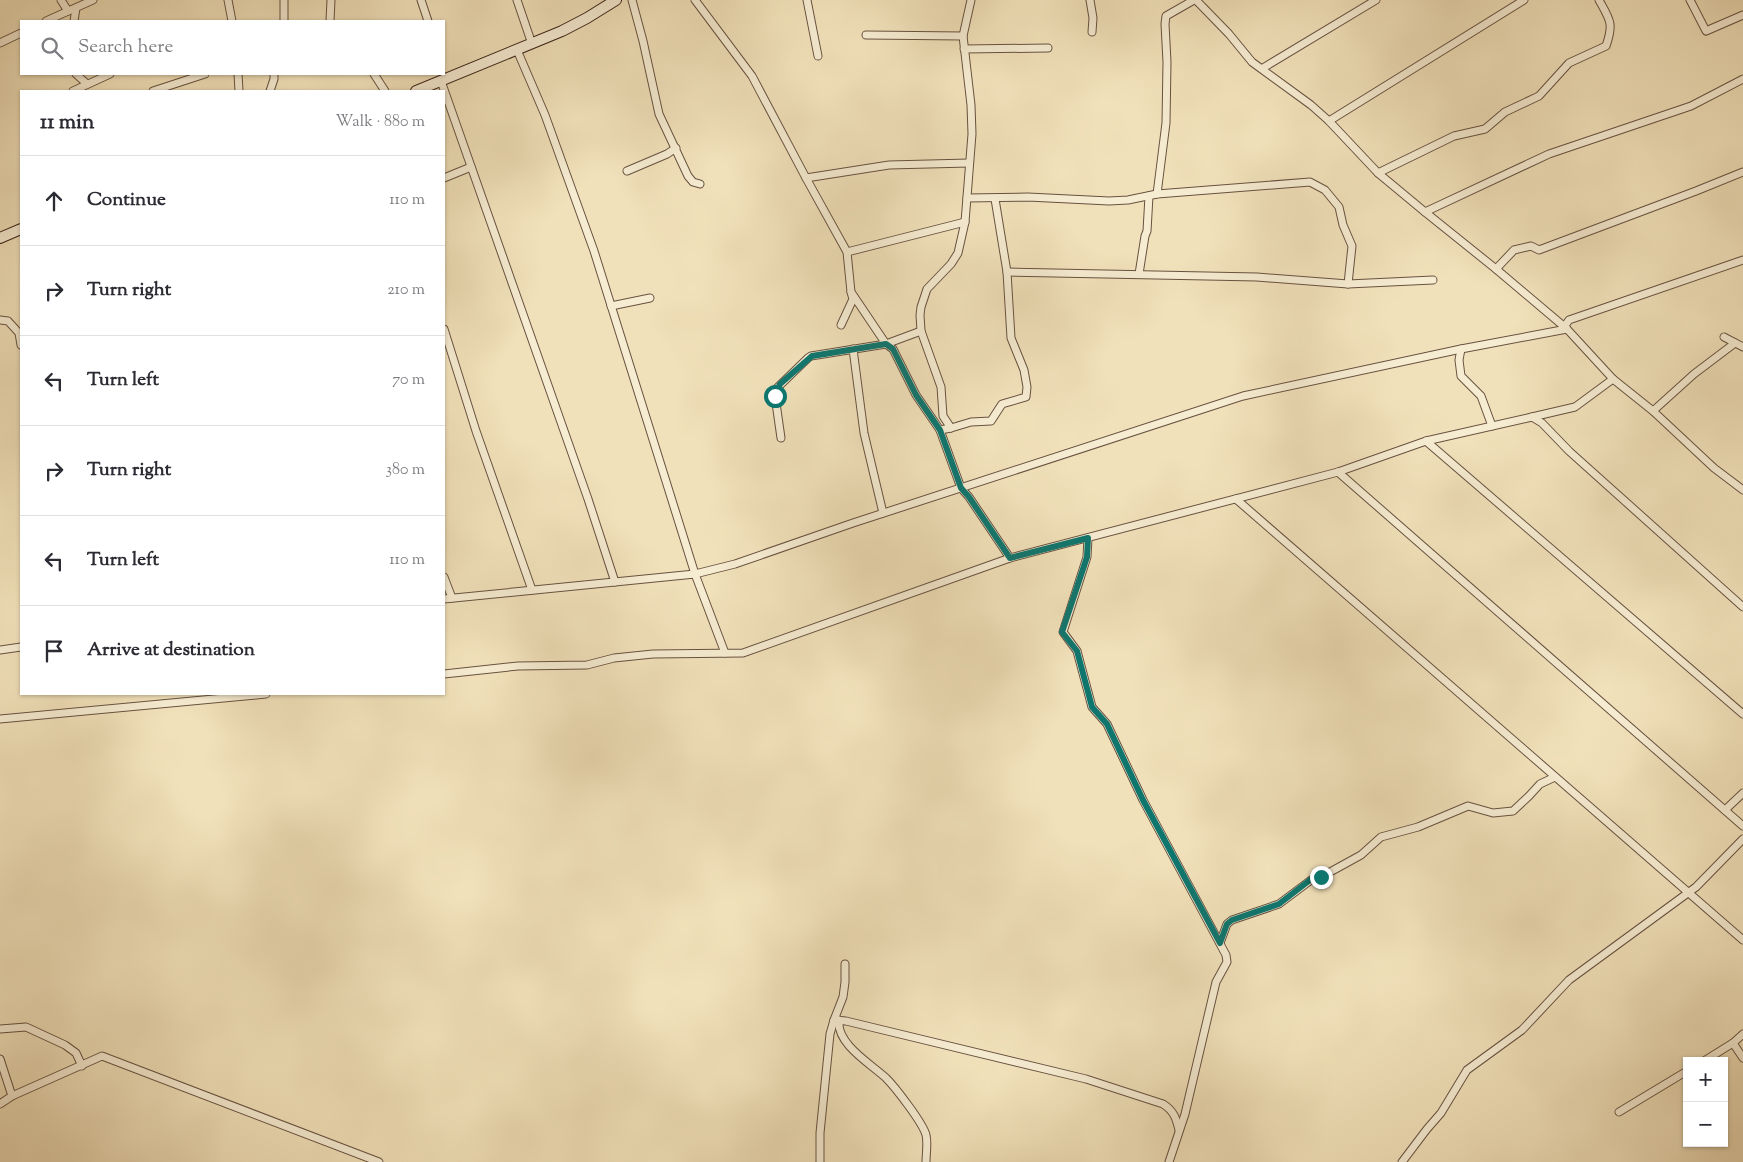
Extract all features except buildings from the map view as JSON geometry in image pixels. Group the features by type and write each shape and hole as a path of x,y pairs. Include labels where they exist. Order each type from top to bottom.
{"street":[{"path":"61,0 68,11"},
{"path":"48,20 93,0"},
{"path":"228,0 232,20"},
{"path":"284,0 284,20"},
{"path":"330,20 331,0"},
{"path":"421,0 428,20"},
{"path":"517,0 532,44"},
{"path":"418,90 532,44 587,18 616,0"},
{"path":"632,0 659,114 688,176 693,182 700,184"},
{"path":"695,0 752,76 847,252 853,299 841,325"},
{"path":"807,0 818,56"},
{"path":"952,428 943,416 941,387 921,332 921,307 927,289 955,258 965,222 972,134 972,105 963,36 971,0"},
{"path":"1090,0 1092,32"},
{"path":"1157,194 1166,123 1166,16 1195,0 1229,34 1252,62 1311,105 1329,121 1378,173 1565,328 1613,379 1653,411 1708,463 1743,490"},
{"path":"1262,68 1376,0"},
{"path":"1329,121 1422,62 1456,44 1481,25 1524,0"},
{"path":"1378,173 1454,136 1485,129 1505,112 1539,96 1569,63 1606,46 1610,35 1611,23 1599,0"},
{"path":"1690,0 1706,31 1743,15"},
{"path":"74,20 76,8"},
{"path":"0,43 20,33"},
{"path":"866,35 963,36"},
{"path":"964,49 1048,48"},
{"path":"517,50 545,115 568,179 611,306 695,574 725,653"},
{"path":"77,75 87,84"},
{"path":"75,90 108,75"},
{"path":"156,90 202,75"},
{"path":"238,75 239,90"},
{"path":"270,90 274,75"},
{"path":"375,75 384,90"},
{"path":"1425,212 1549,154 1691,106 1743,79"},
{"path":"441,81 444,90"},
{"path":"445,92 582,481 615,582"},
{"path":"628,171 667,154 676,148"},
{"path":"806,178 889,165 969,164"},
{"path":"445,178 471,167"},
{"path":"1496,269 1514,250 1531,246 1539,250 1743,172"},
{"path":"967,198 1028,197 1109,201 1128,200 1157,194 1304,182 1315,183 1325,190 1339,207 1343,225 1352,246 1348,284"},
{"path":"1139,274 1145,236 1148,231 1149,196"},
{"path":"940,430 971,422 991,420 1002,404 1026,397 1027,387 1024,370 1011,338 1007,272 995,198"},
{"path":"847,252 965,222"},
{"path":"0,238 20,229"},
{"path":"1565,328 1569,320 1743,260"},
{"path":"1007,272 1257,277 1348,284 1433,280"},
{"path":"851,292 886,344 893,349 916,395 940,430 961,488 1010,558"},
{"path":"611,306 650,298"},
{"path":"0,320 8,320 19,332 20,338"},
{"path":"445,582 448,599 695,574 735,564 882,513 1242,396 1565,328"},
{"path":"445,332 476,431 532,590"},
{"path":"781,438 775,396 780,384 812,356 886,344 921,332"},
{"path":"1724,337 1740,344"},
{"path":"1653,411 1694,374 1740,344"},
{"path":"853,349 864,433 882,513"},
{"path":"1461,349 1459,360 1461,376 1481,396 1492,426"},
{"path":"445,674 518,666 587,665 614,658 653,654 743,653 1010,558 1338,472 1426,440 1575,407 1613,379"},
{"path":"1532,417 1542,423 1569,451 1743,607"},
{"path":"1426,440 1743,714"},
{"path":"1338,472 1743,826"},
{"path":"1236,499 1743,940"},
{"path":"1088,538 1087,557 1062,632 1077,651 1092,707 1107,724 1143,800 1220,943 1227,962 1216,982 1179,1131 1169,1162"},
{"path":"0,650 20,648"},
{"path":"0,719 255,695"},
{"path":"1220,943 1227,924 1232,920 1279,904 1310,880 1321,877 1361,855 1381,837 1418,827 1468,806 1493,813 1513,811 1540,784 1555,777"},
{"path":"1725,810 1743,793"},
{"path":"1402,1162 1426,1129 1441,1113 1467,1070 1522,1030 1569,980 1696,887 1743,839"},
{"path":"820,1162 820,1132 830,1034 843,997 845,964"},
{"path":"836,1020 1086,1079 1164,1104 1175,1114 1179,1131"},
{"path":"836,1020 847,1042 858,1055 887,1079 922,1125 927,1141 926,1162"},
{"path":"0,1029 26,1027 65,1044 76,1053 82,1066"},
{"path":"1710,1057 1733,1043 1743,1034"},
{"path":"1733,1043 1743,1058"},
{"path":"0,1104 12,1096 102,1056 379,1162"},
{"path":"0,1059 12,1096"},
{"path":"1619,1112 1683,1073"}],"route":[{"path":"775,396 780,384 812,356 886,344 893,349 916,395 940,430 961,488 1010,558 1088,538 1087,557 1062,632 1077,651 1092,707 1107,724 1143,800 1220,943 1227,924 1232,920 1279,904 1310,880 1321,877"}]}
